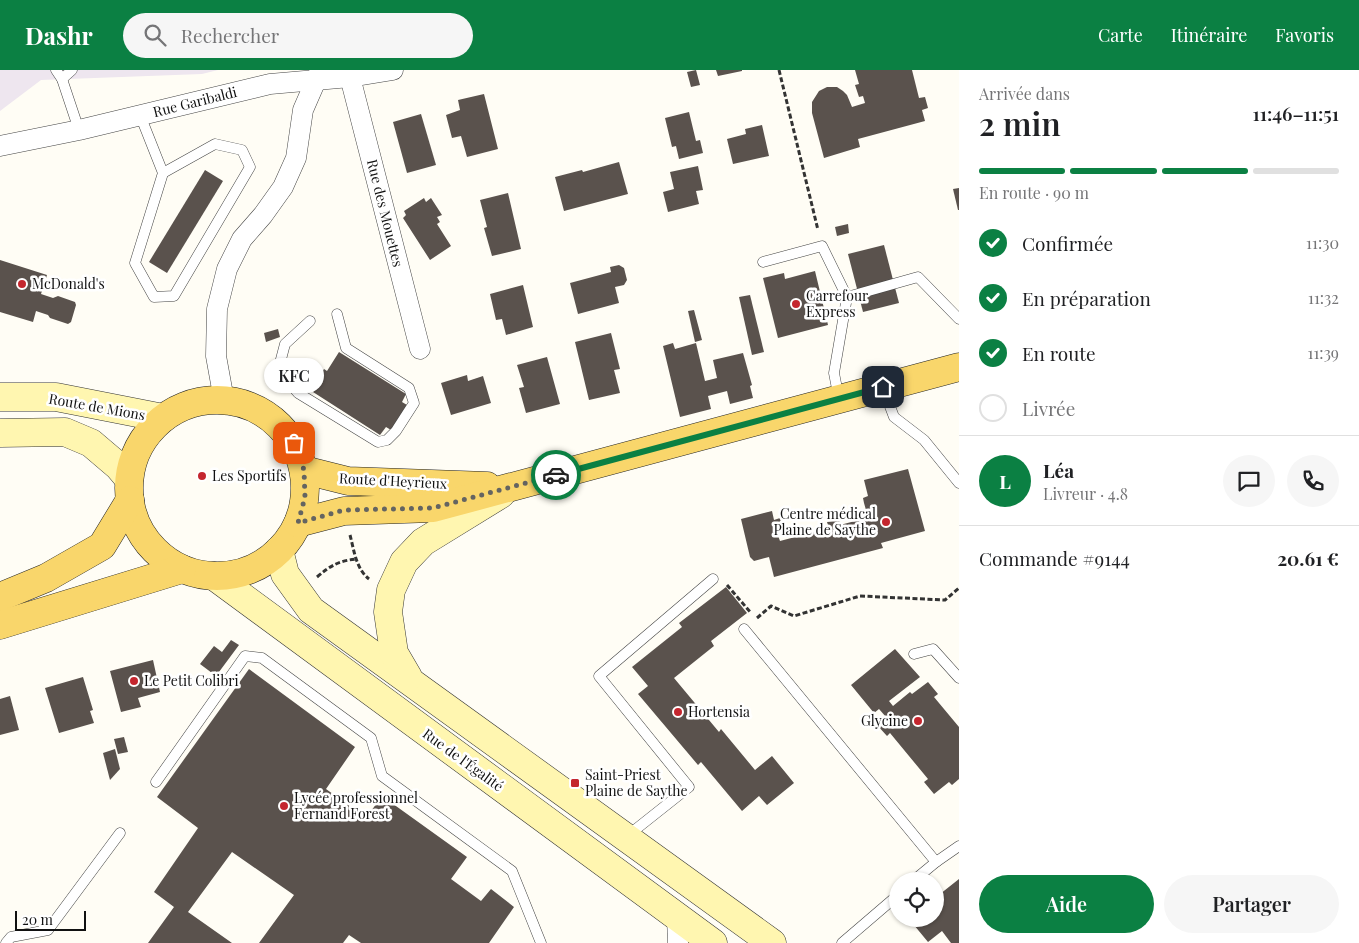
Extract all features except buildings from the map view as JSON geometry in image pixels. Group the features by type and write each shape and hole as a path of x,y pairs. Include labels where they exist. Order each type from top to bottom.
{"main road":[{"name":"Route d'Heyrieux","path":"298,523 344,510 433,508 959,367"},
{"path":"0,597 46,578 102,546 130,490 135,456 142,442 146,435 163,418 181,407 202,401 224,400 252,406 276,421 294,443 304,470 305,497 298,523 290,538 279,550 260,565 238,574 214,576 198,574 162,557 146,540 136,522 130,490"},
{"name":"Route d'Heyrieux","path":"304,470 348,481 513,487"},
{"path":"0,625 182,568"}],"street":[{"name":"Rue Garibaldi","path":"0,146 79,130 270,84 318,75 350,77 393,70"},
{"path":"224,400 216,346 217,309 227,269 242,239 263,215 283,187 296,158 303,110 318,75"},
{"name":"Rue des Mouettes","path":"350,77 420,349"},
{"name":"Route de Mions","path":"0,398 56,398 163,418"},
{"path":"0,433 66,432 91,443 118,466 130,490"},
{"path":"412,683 394,653 388,612 391,590 404,562 423,542 513,487"},
{"path":"279,550 285,574 312,610 772,943"},
{"name":"Rue de l'Égalité","path":"214,576 713,943"},
{"path":"677,916 678,943"}],"lane":[{"path":"56,70 62,79 79,130"},
{"path":"62,79 72,70"},
{"path":"140,115 163,173 135,263 154,297 174,296 250,167 242,150 215,144 163,173"},
{"path":"763,262 822,246 847,297 834,373 839,399"},
{"path":"847,297 918,277 959,319"},
{"path":"310,321 285,344 280,363 285,378 298,393 378,442 387,440 396,431 414,403 409,388 346,348 337,314"},
{"path":"883,387 894,417 924,440 959,483"},
{"path":"625,837 689,786 599,676 713,579"},
{"path":"744,629 936,862"},
{"path":"914,654 934,649 959,678"},
{"path":"156,782 245,656 262,658 372,738 382,776 512,871 540,943"},
{"path":"6,943 11,937 48,930 120,833"},
{"path":"924,872 959,846"},
{"path":"842,943 889,903"}],"path":[{"path":"779,70 822,246"},
{"path":"344,510 356,559 366,577 381,589 391,590"},
{"path":"315,578 326,568 342,560 356,559"},
{"path":"713,579 726,584 756,619 770,606 794,616 860,596 945,600 959,588"}],"shaded area":[{"path":"0,70 218,70 202,74 41,80 0,111"}],"way so far":[{"path":"294,443 304,470 305,497 298,523 344,510 433,508 556,475"}],"place":[{"name":"McDonald's","path":"22,284"},
{"name":"Carrefour Express","path":"796,304"},
{"name":"KFC","path":"294,443"},
{"name":"Les Sportifs","path":"202,476"},
{"name":"Centre médical Plaine de Saythe","path":"886,522"},
{"name":"Le Petit Colibri","path":"134,681"},
{"name":"Hortensia","path":"678,712"},
{"name":"Glycine","path":"918,721"},
{"name":"Saint-Priest Plaine de Saythe","path":"575,783"},
{"name":"Lycée professionnel Fernand Forest","path":"284,806"}],"route":[{"path":"556,475 883,387"}]}
